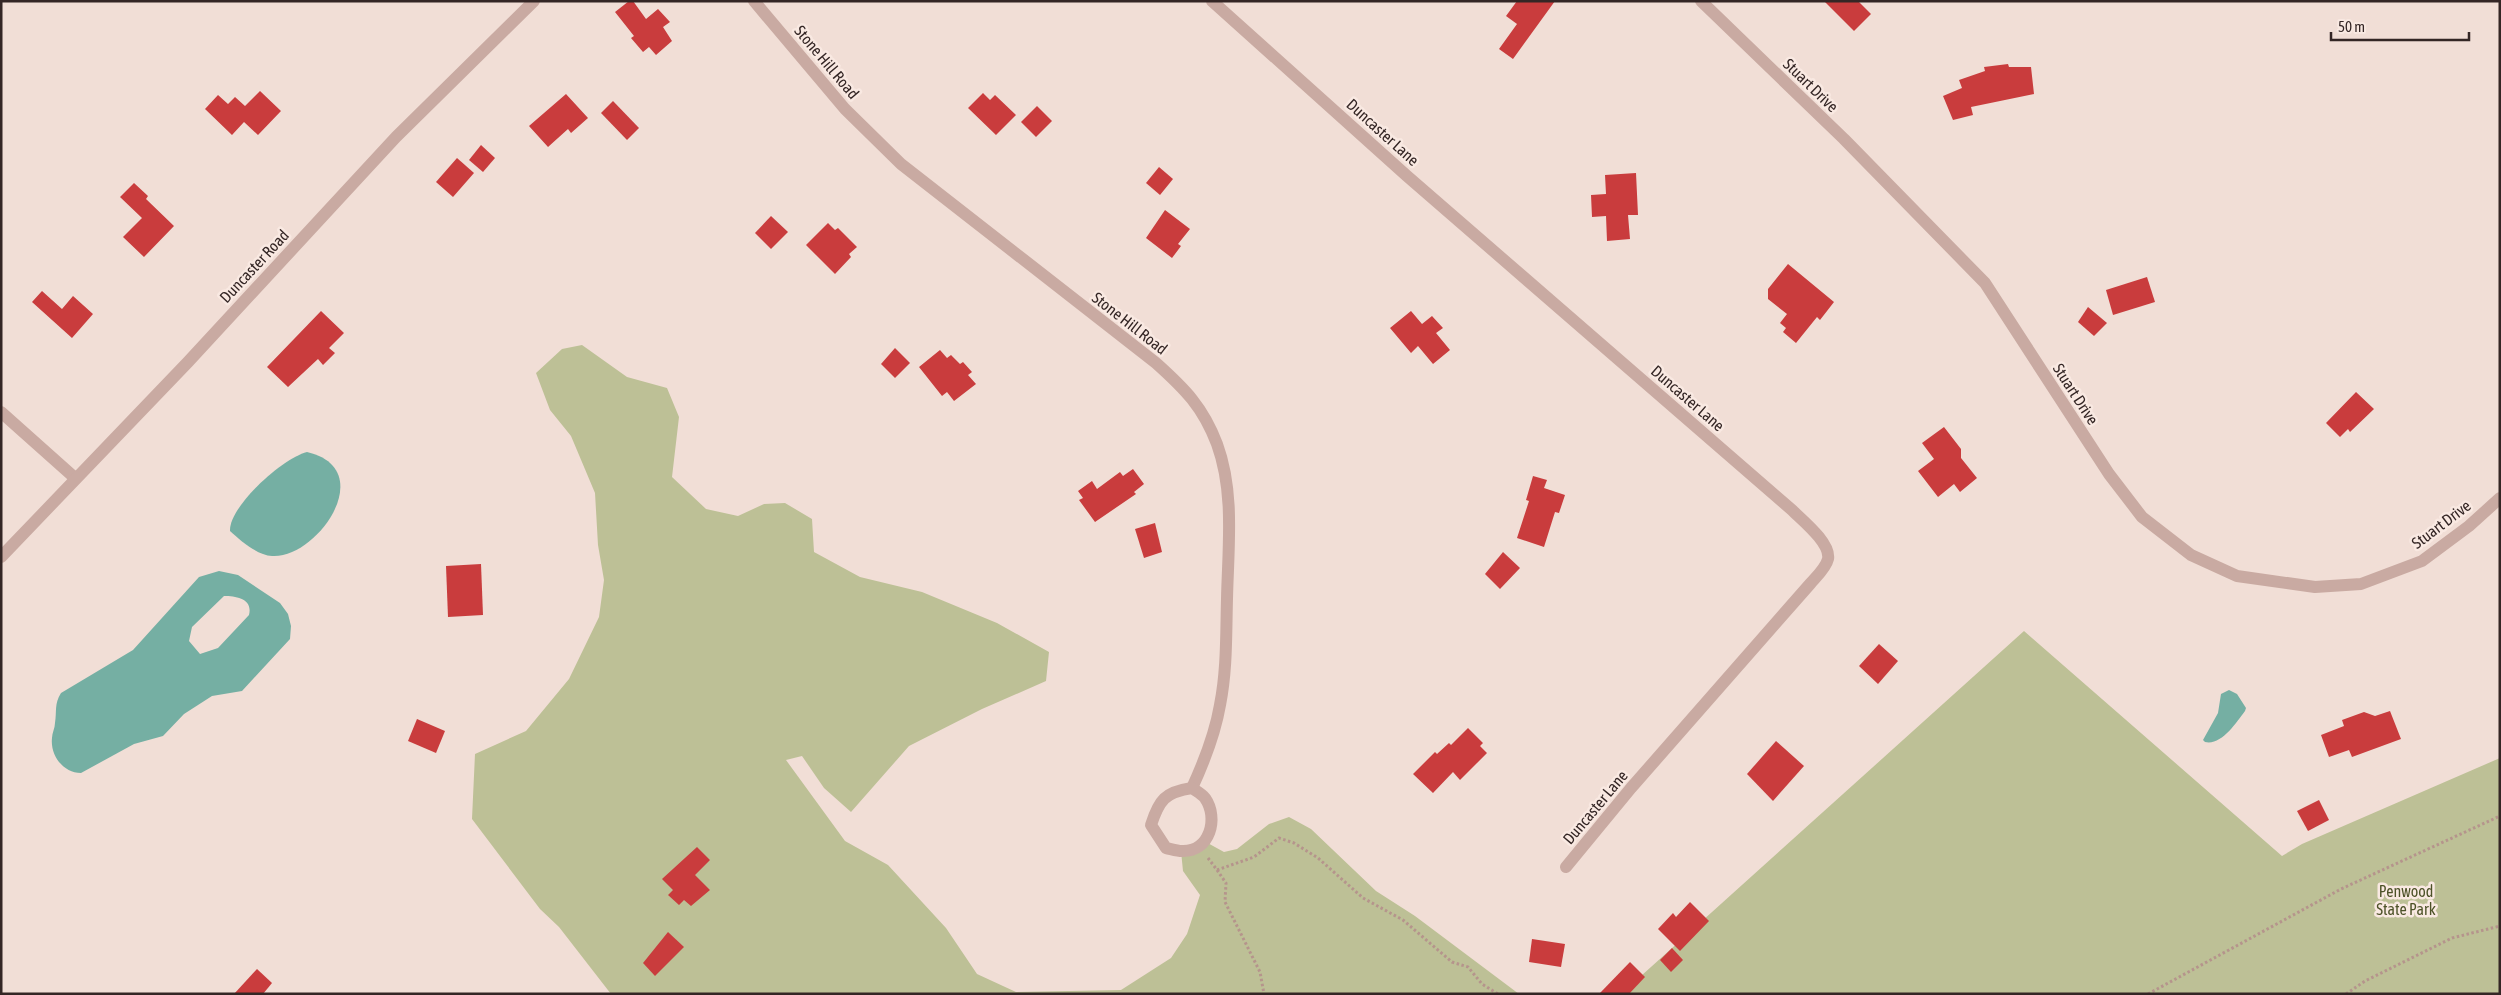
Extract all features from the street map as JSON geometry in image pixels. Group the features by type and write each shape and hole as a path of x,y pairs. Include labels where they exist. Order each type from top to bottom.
{"street":[{"name":"Duncaster Road","path":"1,557 188,362 396,137 534,1"},
{"name":"Stone Hill Road","path":"754,1 845,109 901,164 1156,363 1188,392 1199,408 1217,444 1228,484 1229,539 1225,670 1220,705 1203,765 1192,788"},
{"name":"Duncaster Lane","path":"1212,1 1422,189 1792,510 1813,530 1828,552 1828,560 1810,584 1644,773 1566,867"},
{"name":"Stuart Drive","path":"1700,1 1844,138 1985,283 2109,474 2142,517 2191,555 2237,576 2315,587 2361,584 2422,561 2469,526 2500,498"},
{"path":"1,412 75,478"},
{"path":"1192,788 1204,797 1212,814 1212,827 1204,842 1192,850 1181,851 1166,848 1151,825 1156,809 1164,797 1179,790 1192,788"}],"path":[{"path":"2148,994 2341,889 2500,816"},
{"path":"1217,870 1254,858 1279,838 1294,843 1318,858 1363,898 1403,920 1452,962 1468,967 1482,984 1498,994"},
{"path":"1198,846 1226,883 1225,902 1260,972 1264,994"},
{"path":"2346,994 2365,981 2452,938 2500,926"}],"green space":[{"path":"582,345 627,377 667,388 679,417 672,477 706,509 738,516 764,504 785,503 812,519 814,552 860,577 922,592 997,623 1049,652 1046,681 982,709 909,746 851,812 824,788 802,756 786,760 845,841 888,865 946,928 977,974 1016,992 1121,990 1171,958 1187,934 1200,895 1183,871 1181,851 1204,841 1224,852 1237,849 1269,824 1289,817 1311,829 1376,891 1415,916 1519,994 611,994 559,927 540,909 472,819 475,754 526,731 569,679 599,617 604,580 598,545 595,493 571,436 550,410 536,373 562,349"},
{"name":"Penwood State Park","path":"2024,631 2282,856 2302,844 2500,758 2500,994 1621,994"}],"water":[{"path":"307,452 328,461 339,476 340,493 334,512 322,529 307,543 289,553 272,556 261,553 244,543 230,531 232,521 238,509 259,484 285,463"},
{"path":"219,571 238,575 280,603 288,614 291,626 290,639 242,691 212,696 184,714 163,736 134,744 81,773 69,770 63,766 53,751 52,744 57,704 61,693 133,650 199,577","holes":["224,596 246,602 249,605 249,615 218,648 200,654 189,641 192,627"]},
{"path":"2229,690 2237,694 2246,708 2245,711 2233,727 2217,741 2205,742 2203,740 2218,713 2221,694"}],"building":[{"path":"629,1 633,1 646,19 658,9 670,22 663,27 672,41 656,55 649,47 643,52 631,38 634,36 615,12"},
{"path":"1517,1 1555,1 1513,59 1499,49 1517,24 1506,16"},
{"path":"1824,1 1858,1 1871,14 1854,31"},
{"path":"2008,64 2009,67 2031,67 2034,94 1971,107 1973,115 1953,120 1943,96 1962,88 1959,80 1985,71 1984,67"},
{"path":"260,91 281,111 258,135 244,122 232,135 205,109 218,95 228,104 235,97 245,106"},
{"path":"983,93 990,100 995,95 1016,115 996,135 968,108"},
{"path":"566,94 588,118 571,133 568,129 548,147 529,126"},
{"path":"613,101 639,128 627,140 601,113"},
{"path":"1037,106 1052,121 1036,137 1021,122"},
{"path":"481,145 495,158 483,172 469,160"},
{"path":"457,158 474,173 453,197 436,182"},
{"path":"1159,167 1173,179 1160,195 1146,183"},
{"path":"1636,173 1638,215 1628,215 1630,239 1607,241 1606,216 1592,217 1591,195 1606,194 1605,175"},
{"path":"134,183 148,196 146,199 174,226 144,257 123,237 142,218 120,197"},
{"path":"1165,210 1190,229 1178,244 1181,246 1172,258 1146,238"},
{"path":"771,216 788,232 771,249 755,233"},
{"path":"828,223 835,230 838,228 857,247 849,254 851,257 835,274 806,245"},
{"path":"1788,264 1834,302 1820,320 1817,317 1796,343 1783,332 1786,328 1780,323 1787,314 1768,299 1768,289"},
{"path":"2147,277 2155,302 2113,315 2106,290"},
{"path":"42,291 62,309 73,296 93,314 72,338 32,302"},
{"path":"2088,307 2107,323 2094,336 2078,322"},
{"path":"321,311 344,333 329,348 335,353 323,365 318,359 288,387 267,367"},
{"path":"1411,311 1422,324 1432,316 1443,328 1436,333 1450,350 1433,364 1418,346 1411,353 1390,328"},
{"path":"895,348 910,363 895,378 881,364"},
{"path":"940,350 947,358 951,355 960,364 963,362 972,372 968,375 976,384 954,401 947,392 942,396 919,367"},
{"path":"2356,392 2374,409 2350,432 2348,429 2340,437 2326,423"},
{"path":"1944,427 1961,449 1961,458 1977,478 1960,492 1954,484 1938,497 1918,471 1934,459 1922,443"},
{"path":"1133,469 1144,484 1134,492 1136,494 1095,522 1079,500 1083,498 1078,491 1092,481 1097,489 1120,472 1123,476"},
{"path":"1533,476 1547,480 1544,488 1565,495 1559,513 1555,512 1544,547 1517,538 1529,501 1526,500"},
{"path":"1155,523 1162,552 1144,558 1135,529"},
{"path":"1503,552 1520,568 1500,589 1485,574"},
{"path":"481,564 483,615 448,617 446,566"},
{"path":"1879,644 1898,661 1878,684 1859,666"},
{"path":"2390,711 2401,739 2352,757 2349,750 2329,757 2321,735 2344,726 2342,720 2364,712 2375,716"},
{"path":"417,719 445,731 436,753 408,741"},
{"path":"1468,728 1483,743 1480,746 1487,753 1460,780 1453,772 1433,793 1413,774 1435,752 1437,754 1449,743 1451,745"},
{"path":"1776,741 1804,766 1773,801 1747,774"},
{"path":"2319,800 2329,820 2308,831 2297,811"},
{"path":"697,847 710,860 695,875 710,890 691,906 684,900 679,905 668,895 673,890 662,879"},
{"path":"1690,902 1709,921 1680,951 1658,929 1673,913 1676,917"},
{"path":"668,932 684,947 655,976 643,963"},
{"path":"1532,939 1565,944 1561,967 1529,962"},
{"path":"1672,948 1683,960 1671,972 1660,960"},
{"path":"1630,962 1645,977 1629,994 1599,994"},
{"path":"257,969 272,983 263,994 234,994"}]}
